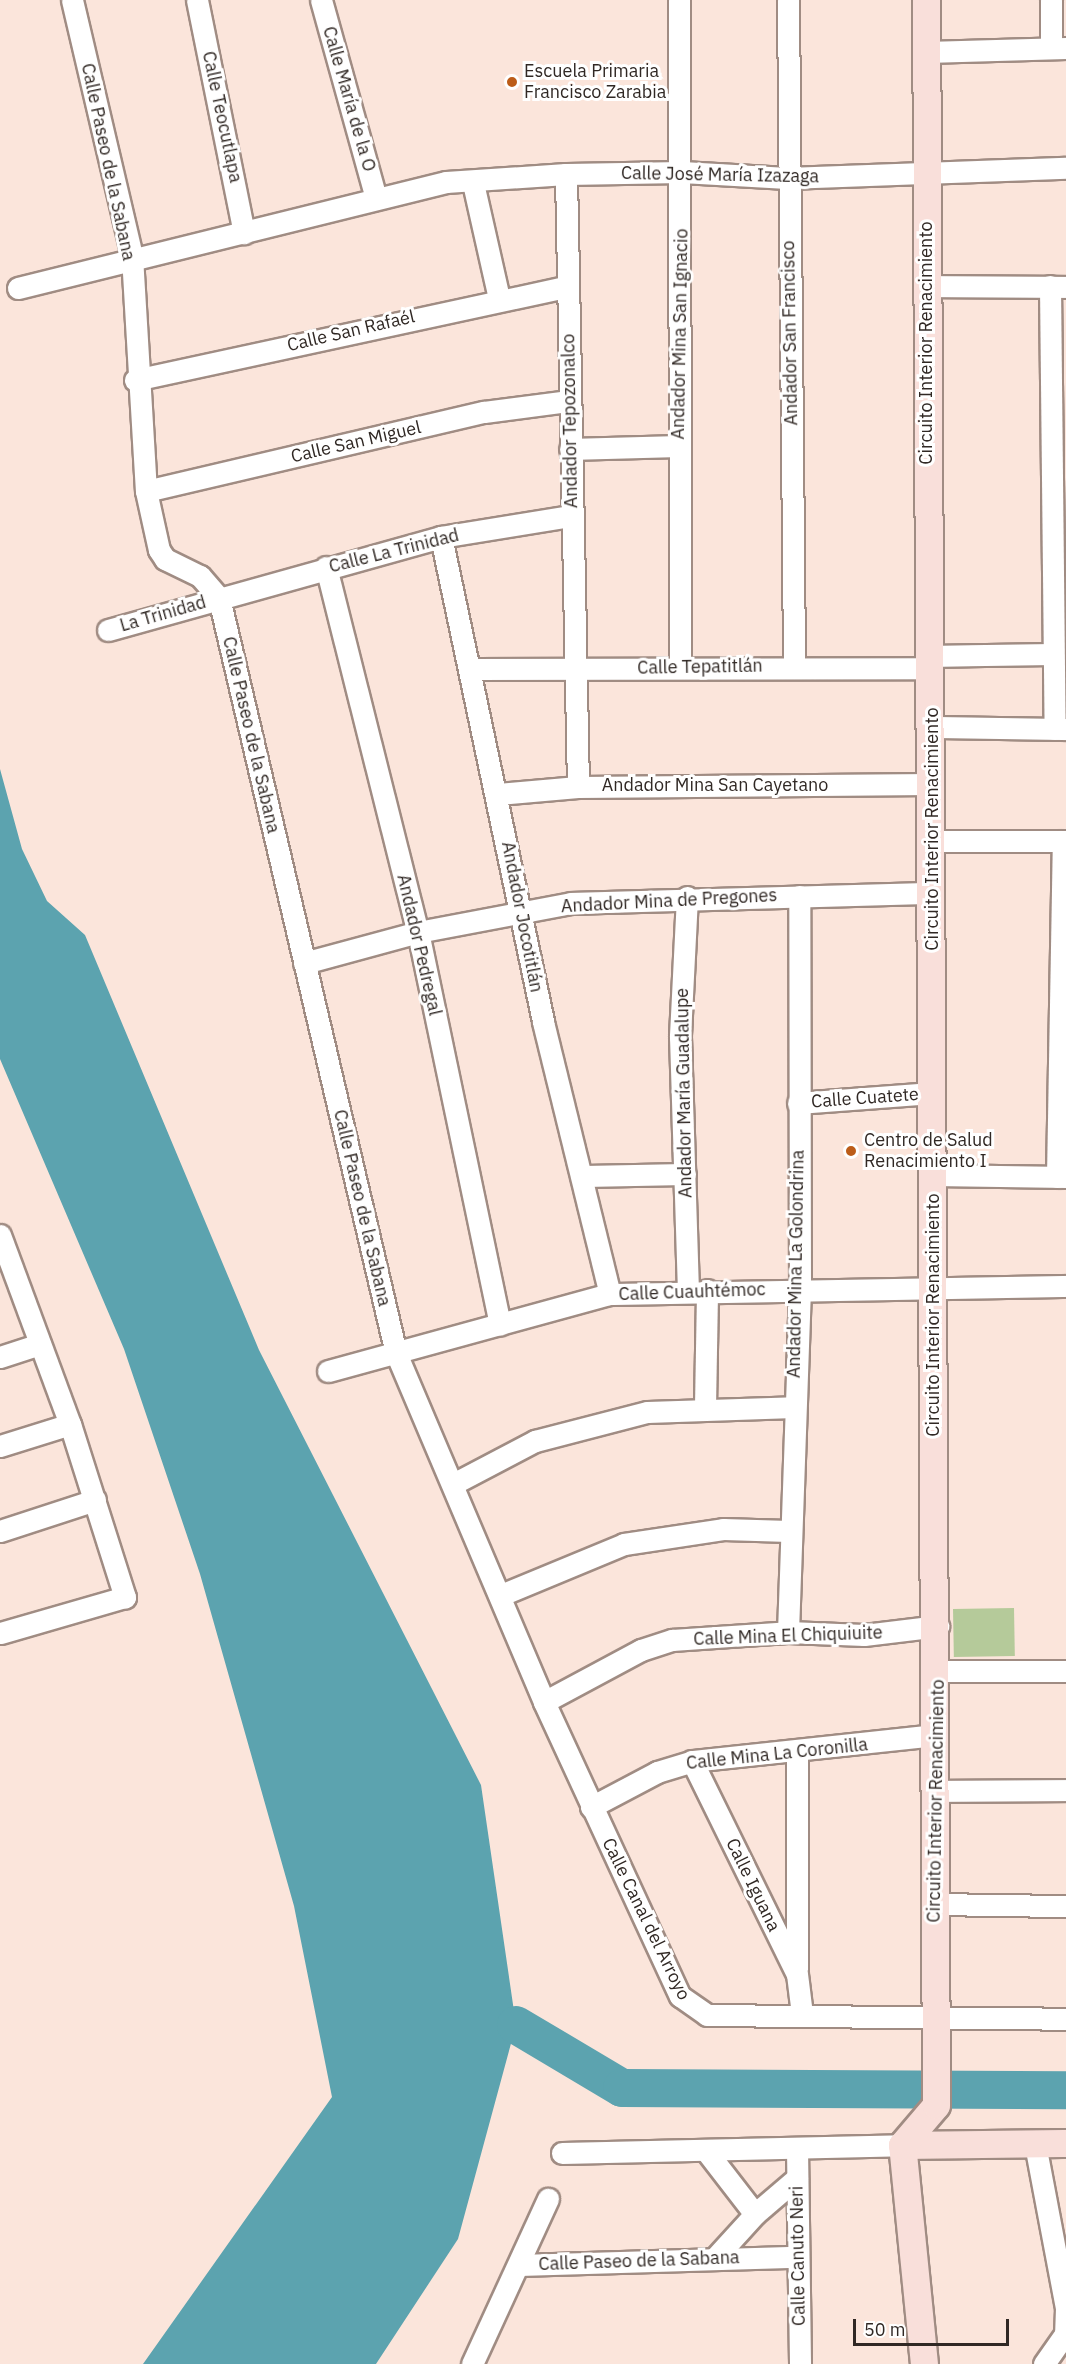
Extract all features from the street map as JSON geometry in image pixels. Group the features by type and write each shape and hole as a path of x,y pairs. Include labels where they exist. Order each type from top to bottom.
{"main road":[{"name":"Circuito Interior Renacimiento","path":"902,2145 936,2105 934,1904 938,1626 930,1286 933,1175 933,842 925,286 926,0"},
{"path":"924,2364 902,2145 1066,2143"}],"street":[{"name":"Calle Paseo de la Sabana","path":"72,0 132,256 135,380 146,491 165,559 200,576 219,598 396,1353 453,1484"},
{"name":"Calle Teocutlapa","path":"197,0 244,234"},
{"name":"Calle María de la O","path":"321,0 376,198"},
{"name":"Andador Mina San Ignacio","path":"679,0 682,172 678,446 680,668"},
{"name":"Andador San Francisco","path":"788,0 794,666"},
{"path":"926,52 1058,48 1051,0"},
{"name":"Calle José María Izazaga","path":"18,288 132,256 244,234 376,198 446,182 473,183 566,174 682,172 788,178 926,171 1066,168"},
{"name":"Andador Tepozonalco","path":"566,174 578,787"},
{"path":"473,183 499,298"},
{"name":"Calle San Rafaél","path":"135,380 499,298 568,286"},
{"path":"925,286 1058,286 1053,654 1060,729 932,727"},
{"name":"Calle San Miguel","path":"146,491 484,412 569,401"},
{"path":"570,449 678,446"},
{"name":"Calle La Trinidad","path":"219,598 441,537 571,516"},
{"name":"Andador Jocotitlán","path":"441,537 498,794 543,1022 584,1176 610,1294"},
{"name":"Andador Pedregal","path":"326,567 418,932 500,1325"},
{"name":"La Trinidad","path":"108,630 219,598"},
{"name":"Calle Tepatitlán","path":"470,669 794,666 930,662 1053,654"},
{"name":"Andador Mina San Cayetano","path":"498,794 578,787 932,784"},
{"path":"933,842 1064,841 1062,1177 933,1175"},
{"name":"Andador Mina de Pregones","path":"304,963 418,932 571,903 687,897 933,892"},
{"name":"Andador Mina La Golondrina","path":"788,1632 789,1531 800,1290 799,896"},
{"name":"Andador María Guadalupe","path":"687,897 680,1036 685,1174 698,1290 705,1407"},
{"name":"Calle Cuatete","path":"798,1103 932,1093"},
{"path":"584,1176 685,1174"},
{"path":"0,1235 7,1273 40,1344 70,1424 125,1597 0,1633"},
{"name":"Calle Cuauhtémoc","path":"328,1371 610,1294 698,1290 1066,1286"},
{"path":"0,1357 40,1344"},
{"path":"453,1484 535,1441 647,1412 705,1407 794,1407"},
{"path":"0,1446 70,1424"},
{"name":"Calle Canal del Arroyo","path":"453,1484 544,1702 591,1807 680,1996 691,2008 707,2015 802,2014 935,2019 1066,2019"},
{"path":"0,1531 95,1500"},
{"path":"501,1595 624,1544 723,1529 789,1531"},
{"name":"Calle Mina El Chiquiuite","path":"544,1702 641,1650 672,1640 788,1632 864,1635 938,1626"},
{"path":"938,1671 1066,1671"},
{"name":"Calle Mina La Coronilla","path":"591,1807 657,1772 692,1761 797,1754 937,1735"},
{"path":"797,1754 797,1974"},
{"name":"Calle Iguana","path":"692,1761 797,1974 802,2014"},
{"path":"936,1791 1066,1790"},
{"path":"934,1904 1066,1906"},
{"path":"1035,2144 1066,2308 1065,2334 1044,2364"},
{"path":"562,2152 708,2152 902,2145"},
{"name":"Calle Canuto Neri","path":"798,2148 795,2257 800,2364"},
{"path":"708,2152 755,2214"},
{"path":"715,2258 755,2214 797,2178"},
{"path":"521,2265 548,2199"},
{"name":"Calle Paseo de la Sabana","path":"472,2364 521,2265 795,2257"}],"green space":[{"path":"1014,1608 1015,1656 954,1657 953,1609"}],"water":[{"path":"0,769 22,849 47,901 85,935 259,1350 481,1785 516,2025 458,2239 376,2364 143,2364 332,2097 294,1906 200,1574 124,1349 0,1059"}],"waterway":[{"path":"516,2025 622,2088 1066,2090"}],"place":[{"name":"Escuela Primaria Francisco Zarabia","path":"512,82"},
{"name":"Centro de Salud Renacimiento I","path":"851,1151"}]}
